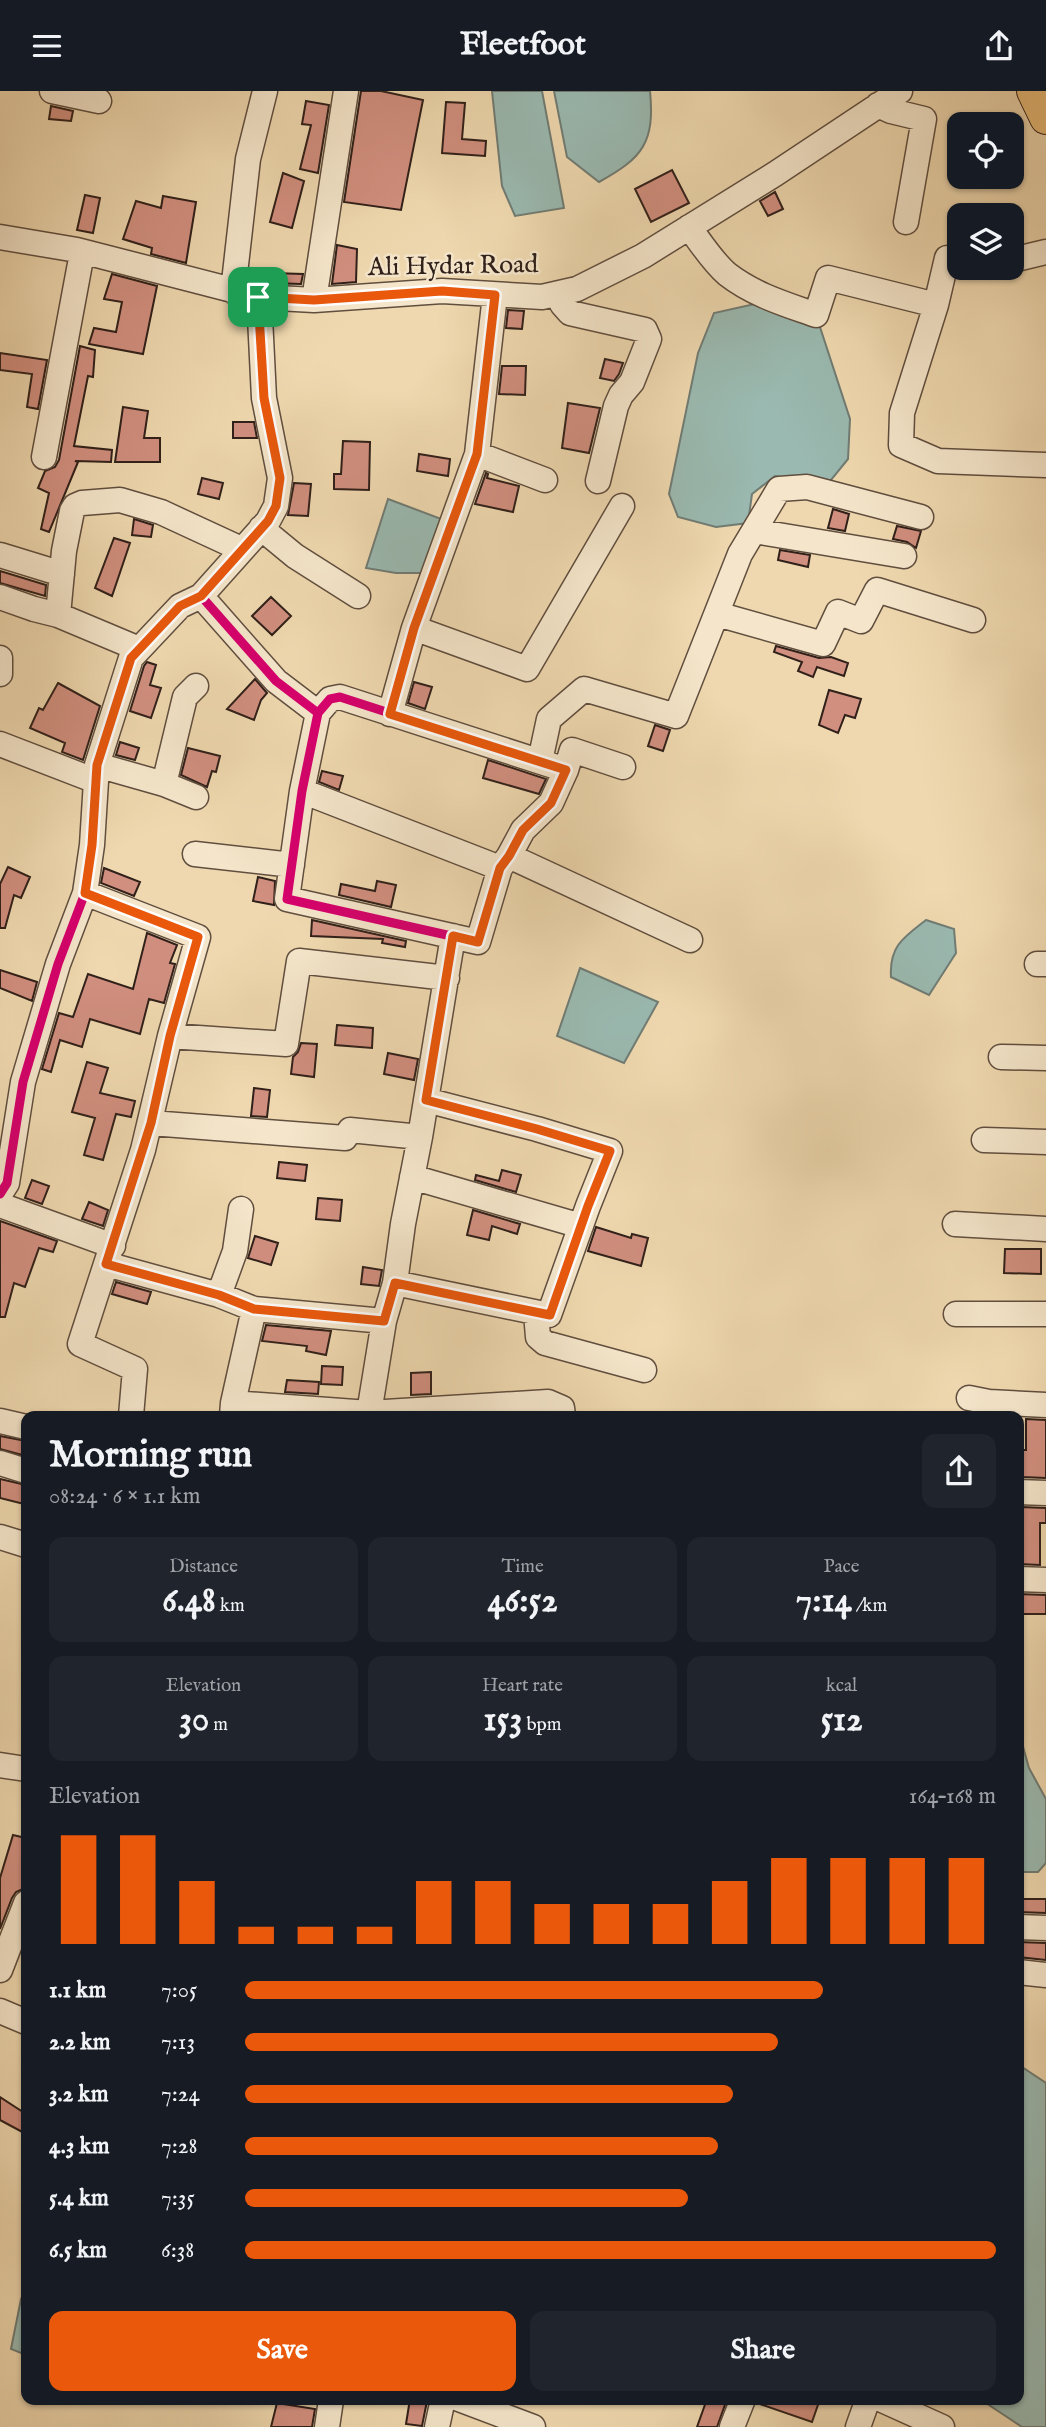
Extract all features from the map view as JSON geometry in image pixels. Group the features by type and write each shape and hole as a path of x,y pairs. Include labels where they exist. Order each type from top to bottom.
{"main road":[{"path":"1033,91 1046,118"}],"street":[{"path":"52,91 99,101"},
{"path":"233,291 248,159 265,91"},
{"path":"314,300 346,91"},
{"name":"Ali Hydar Road","path":"0,237 82,253 258,297 314,300 442,291 542,297 578,289 643,256 775,174 900,91"},
{"path":"878,105 924,119 906,222"},
{"path":"689,227 727,273 766,298 816,315 828,278 936,305"},
{"path":"1024,257 1046,252"},
{"path":"44,457 82,253"},
{"path":"947,258 936,305 902,413 901,445 937,461 1046,465"},
{"path":"561,293 562,304 570,313 645,330 649,339 632,382 616,406 598,481"},
{"path":"390,714 414,628 477,454 495,295"},
{"path":"0,1194 7,1184 9,1111 23,1082 58,964 85,893 92,845 97,773 131,658 180,606 201,596 268,521 276,506 280,478 264,398 258,297"},
{"path":"477,454 545,480"},
{"path":"540,761 549,719 584,689 676,716 740,554 779,489 807,487 921,517"},
{"path":"58,615 72,511 82,503 120,500 141,506 161,512 241,549"},
{"path":"414,628 527,669 622,506"},
{"path":"261,528 295,556 358,596"},
{"path":"754,531 904,556"},
{"path":"0,555 62,574"},
{"path":"717,614 823,644 838,612 861,621 877,590 973,620"},
{"path":"201,596 276,681 318,713"},
{"path":"0,597 58,615 139,649"},
{"path":"0,658 0,674"},
{"path":"164,784 185,697 196,685"},
{"path":"566,770 340,697 330,699 318,713 302,791 287,899 478,942 505,862 523,830 551,803 566,770 572,750 623,767"},
{"path":"0,744 97,773 164,784 196,797"},
{"path":"302,791 505,862 690,940"},
{"path":"195,854 292,865"},
{"path":"85,893 198,937 170,1036 151,1123 80,1344 135,1369 131,1411"},
{"path":"369,1411 384,1321 395,1283 453,936"},
{"path":"170,1036 286,1044 299,961 447,978"},
{"path":"1001,1056 1046,1058"},
{"path":"395,1283 550,1315 610,1151 426,1100"},
{"path":"151,1123 345,1138 349,1130 420,1137"},
{"path":"984,1140 1046,1142"},
{"path":"412,1177 581,1226"},
{"path":"0,1205 109,1255 254,1309 384,1321"},
{"path":"219,1295 234,1251 241,1209"},
{"path":"955,1224 1046,1229"},
{"path":"254,1309 233,1409 301,1411"},
{"path":"536,1313 538,1337 545,1343 645,1370"},
{"path":"956,1314 1046,1314"},
{"path":"969,1398 989,1402 1046,1405"},
{"path":"402,1411 548,1402 562,1408 562,1411"},
{"path":"0,1420 21,1426"},
{"path":"0,1463 21,1469"},
{"path":"1024,1492 1046,1493"},
{"path":"0,1537 21,1543"},
{"path":"1024,1579 1046,1580"},
{"path":"0,1765 21,1768"},
{"path":"0,1971 21,1916"},
{"path":"1024,1927 1046,1928"},
{"path":"1024,1973 1046,1975"},
{"path":"0,2011 21,2020"},
{"path":"327,2427 330,2405"},
{"path":"437,2427 442,2405"},
{"path":"475,2405 533,2427"},
{"path":"732,2427 741,2405"},
{"path":"858,2427 865,2405"},
{"path":"893,2405 942,2427"}],"water":[{"path":"492,91 542,91 564,208 515,216 502,186"},
{"path":"554,91 650,91 650,123 643,147 626,165 599,182 567,157"},
{"path":"759,303 819,324 850,419 848,459 827,485 775,476 752,494 748,523 716,527 678,517 669,494 698,353 714,313"},
{"path":"388,499 444,520 424,573 396,573 366,568"},
{"path":"926,920 954,929 956,953 929,995 891,977 895,950 905,937"},
{"path":"580,968 658,1002 624,1063 557,1036"},
{"path":"1024,1750 1029,1768 1046,1799 1046,1863 1038,1872 1024,1872"},
{"path":"1024,2068 1046,2083 1046,2427 1022,2427 989,2405 1024,2405"},
{"path":"21,2299 21,2353 11,2349"}],"building":[{"path":"361,91 381,91 423,100 401,210 344,202"},
{"path":"306,101 329,105 318,173 300,169 311,125 302,124"},
{"path":"446,102 465,103 462,139 486,141 485,156 442,153"},
{"path":"51,106 73,111 71,121 49,119"},
{"path":"672,170 689,203 651,222 635,189"},
{"path":"283,173 304,181 292,228 270,222"},
{"path":"775,192 783,209 768,216 760,201"},
{"path":"85,195 100,198 93,233 77,230"},
{"path":"163,196 196,202 186,263 151,254 152,248 123,239 136,201 161,208"},
{"path":"337,245 357,249 356,282 332,284"},
{"path":"271,273 303,274 301,284 271,283"},
{"path":"112,274 157,286 143,354 89,344 94,328 116,332 122,302 104,299"},
{"path":"508,310 524,311 522,329 506,328"},
{"path":"80,346 95,350 93,377 88,376 74,446 112,450 111,462 75,461 78,462 49,532 41,529 49,493 38,488 45,471 55,467 59,460"},
{"path":"0,353 47,360 38,409 27,407 32,374 0,370"},
{"path":"605,359 623,363 614,381 600,378"},
{"path":"502,366 526,366 525,395 499,394"},
{"path":"568,403 600,408 589,453 562,448"},
{"path":"123,407 148,411 144,438 160,438 160,462 115,462"},
{"path":"233,422 254,422 257,438 233,438"},
{"path":"343,441 370,442 369,490 334,489 334,474 341,474"},
{"path":"419,454 450,459 448,476 417,471"},
{"path":"486,473 487,478 519,486 513,512 475,504"},
{"path":"202,478 223,483 219,499 198,494"},
{"path":"294,483 311,484 308,516 288,515"},
{"path":"833,509 849,514 845,531 828,528"},
{"path":"134,519 153,525 151,537 132,535"},
{"path":"897,526 921,531 916,548 907,542 893,539"},
{"path":"114,538 130,543 112,596 95,588"},
{"path":"780,550 810,555 808,567 778,560"},
{"path":"0,571 46,585 45,596 0,583"},
{"path":"271,597 291,616 272,635 252,616"},
{"path":"776,646 848,663 844,676 817,667 813,677 798,671 802,662 774,652"},
{"path":"147,662 156,665 150,685 161,688 151,718 130,711"},
{"path":"255,679 267,693 261,700 254,720 227,709"},
{"path":"414,682 432,687 425,709 408,703"},
{"path":"58,683 100,706 83,760 62,752 65,743 30,728 39,708 43,710"},
{"path":"829,690 861,699 855,718 845,715 838,733 819,725"},
{"path":"655,725 670,730 663,751 648,746"},
{"path":"120,742 139,748 135,760 116,755"},
{"path":"188,748 220,756 216,772 212,771 207,787 181,775"},
{"path":"488,760 546,779 539,794 483,778"},
{"path":"322,771 343,776 339,790 319,782"},
{"path":"8,867 30,877 21,898 14,895 5,928 0,928 0,884"},
{"path":"104,868 140,882 134,896 101,883"},
{"path":"258,877 275,881 274,905 253,901"},
{"path":"377,881 396,885 391,907 339,895 341,884 375,891"},
{"path":"312,920 406,941 405,947 382,943 383,939 311,936"},
{"path":"147,933 177,945 170,963 175,964 164,1003 149,999 140,1034 90,1019 82,1047 60,1040 51,1072 42,1069 59,1013 73,1017 88,974 133,989"},
{"path":"0,970 37,982 32,1001 0,988"},
{"path":"337,1025 373,1028 372,1048 335,1045"},
{"path":"301,1043 317,1044 314,1077 291,1074 293,1057"},
{"path":"388,1053 418,1059 414,1080 384,1074"},
{"path":"87,1062 108,1068 100,1093 135,1101 131,1117 116,1114 103,1160 84,1155 95,1118 72,1112"},
{"path":"254,1088 270,1090 267,1117 251,1116"},
{"path":"279,1162 307,1165 305,1181 277,1178"},
{"path":"502,1170 521,1175 516,1192 475,1180 476,1175 499,1181"},
{"path":"32,1180 49,1186 42,1204 25,1198"},
{"path":"318,1198 342,1200 340,1221 316,1219"},
{"path":"89,1202 108,1210 103,1226 82,1219"},
{"path":"473,1210 520,1224 517,1234 492,1226 489,1240 467,1235"},
{"path":"0,1221 57,1241 53,1252 39,1248 25,1287 14,1283 5,1317 0,1317"},
{"path":"596,1227 631,1238 632,1234 648,1238 641,1266 588,1251"},
{"path":"255,1236 278,1243 271,1265 248,1258"},
{"path":"1005,1249 1041,1249 1041,1274 1004,1273"},
{"path":"363,1267 382,1270 379,1286 361,1284"},
{"path":"116,1282 151,1292 147,1304 112,1294"},
{"path":"266,1325 331,1331 326,1355 306,1351 307,1346 262,1341"},
{"path":"322,1366 343,1367 342,1385 321,1384"},
{"path":"431,1372 431,1394 411,1395 411,1373"},
{"path":"287,1380 319,1382 318,1394 285,1392"},
{"path":"1026,1419 1046,1420 1046,1478 1024,1477"},
{"path":"0,1436 21,1440 21,1455 0,1449"},
{"path":"0,1479 21,1484 21,1503 0,1498"},
{"path":"1024,1507 1046,1508 1046,1523 1040,1523 1040,1565 1024,1564"},
{"path":"1024,1594 1046,1595 1046,1614 1024,1614"},
{"path":"13,1835 21,1837 21,1890 12,1898 0,1929 0,1878"},
{"path":"1024,1899 1046,1899 1046,1913 1024,1912"},
{"path":"1024,1942 1046,1943 1046,1960 1024,1958"},
{"path":"0,2097 21,2111 21,2131 0,2120"},
{"path":"276,2405 315,2409 312,2427 271,2427"},
{"path":"409,2405 426,2405 422,2426 406,2424"},
{"path":"705,2405 725,2405 717,2427 697,2427"},
{"path":"763,2405 818,2405 812,2422"}],"cycle path":[{"path":"0,1194 7,1183 23,1082 58,964 85,893 92,845 97,765 131,658 180,606 201,596 268,521 276,506 280,478 264,398 259,297"},
{"path":"201,596 276,681 318,713 330,699 340,697 566,770 551,803 523,830 500,868 478,942 287,899 302,791 318,713"}],"route":[{"path":"442,291 495,295 477,454 414,628 390,714 566,770 551,803 523,830 500,868 478,942 453,936 426,1100 610,1151 550,1315 395,1283 384,1321 254,1309 219,1295 106,1264 151,1123 170,1036 198,937 85,893 92,845 97,765 131,658 180,606 201,596 268,521 276,506 280,478 264,398 258,297 314,300 442,291"}]}
